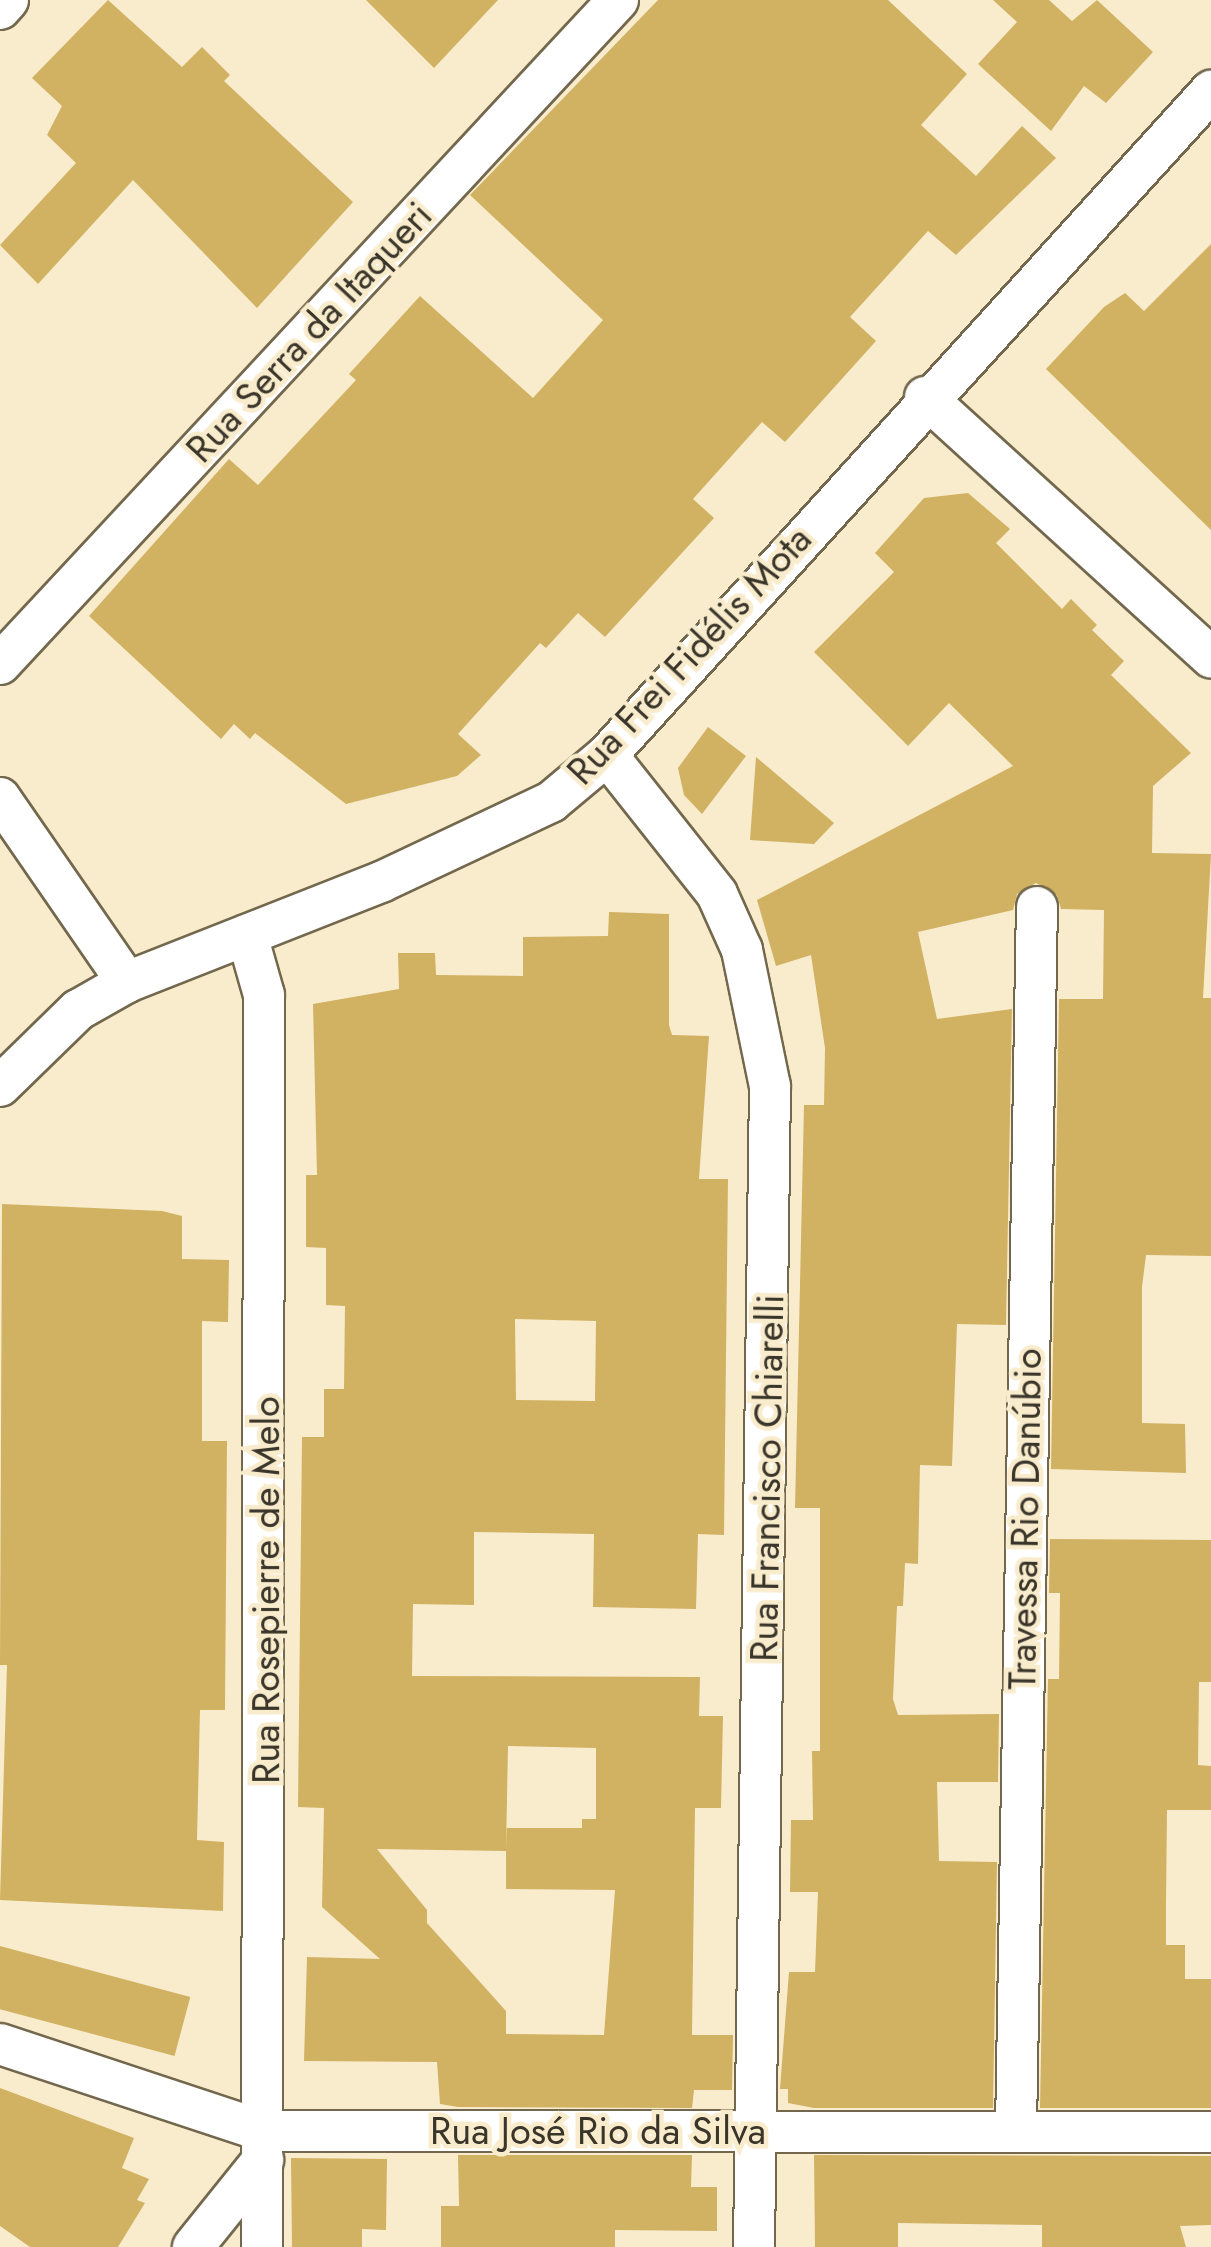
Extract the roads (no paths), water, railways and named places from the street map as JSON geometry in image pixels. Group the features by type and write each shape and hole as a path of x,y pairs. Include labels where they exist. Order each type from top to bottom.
{"street":[{"path":"0,9 8,0"},
{"name":"Rua Serra da Itaqueri","path":"0,664 618,0"},
{"name":"Rua Frei Fidélis Mota","path":"0,1086 78,1010 127,982 510,826 607,755 925,397 1211,92"},
{"path":"925,397 1211,657"},
{"name":"Rua Francisco Chiarelli","path":"607,755 716,894 742,950 770,1086 754,2247"},
{"path":"0,798 127,982"},
{"name":"Travessa Rio Danúbio","path":"1016,2130 1038,907"},
{"name":"Rua Rosepierre de Melo","path":"248,935 264,995 262,2247"},
{"name":"Rua José Rio da Silva","path":"0,2044 263,2145 753,2130 1211,2132"},
{"path":"193,2247 263,2145"}]}
